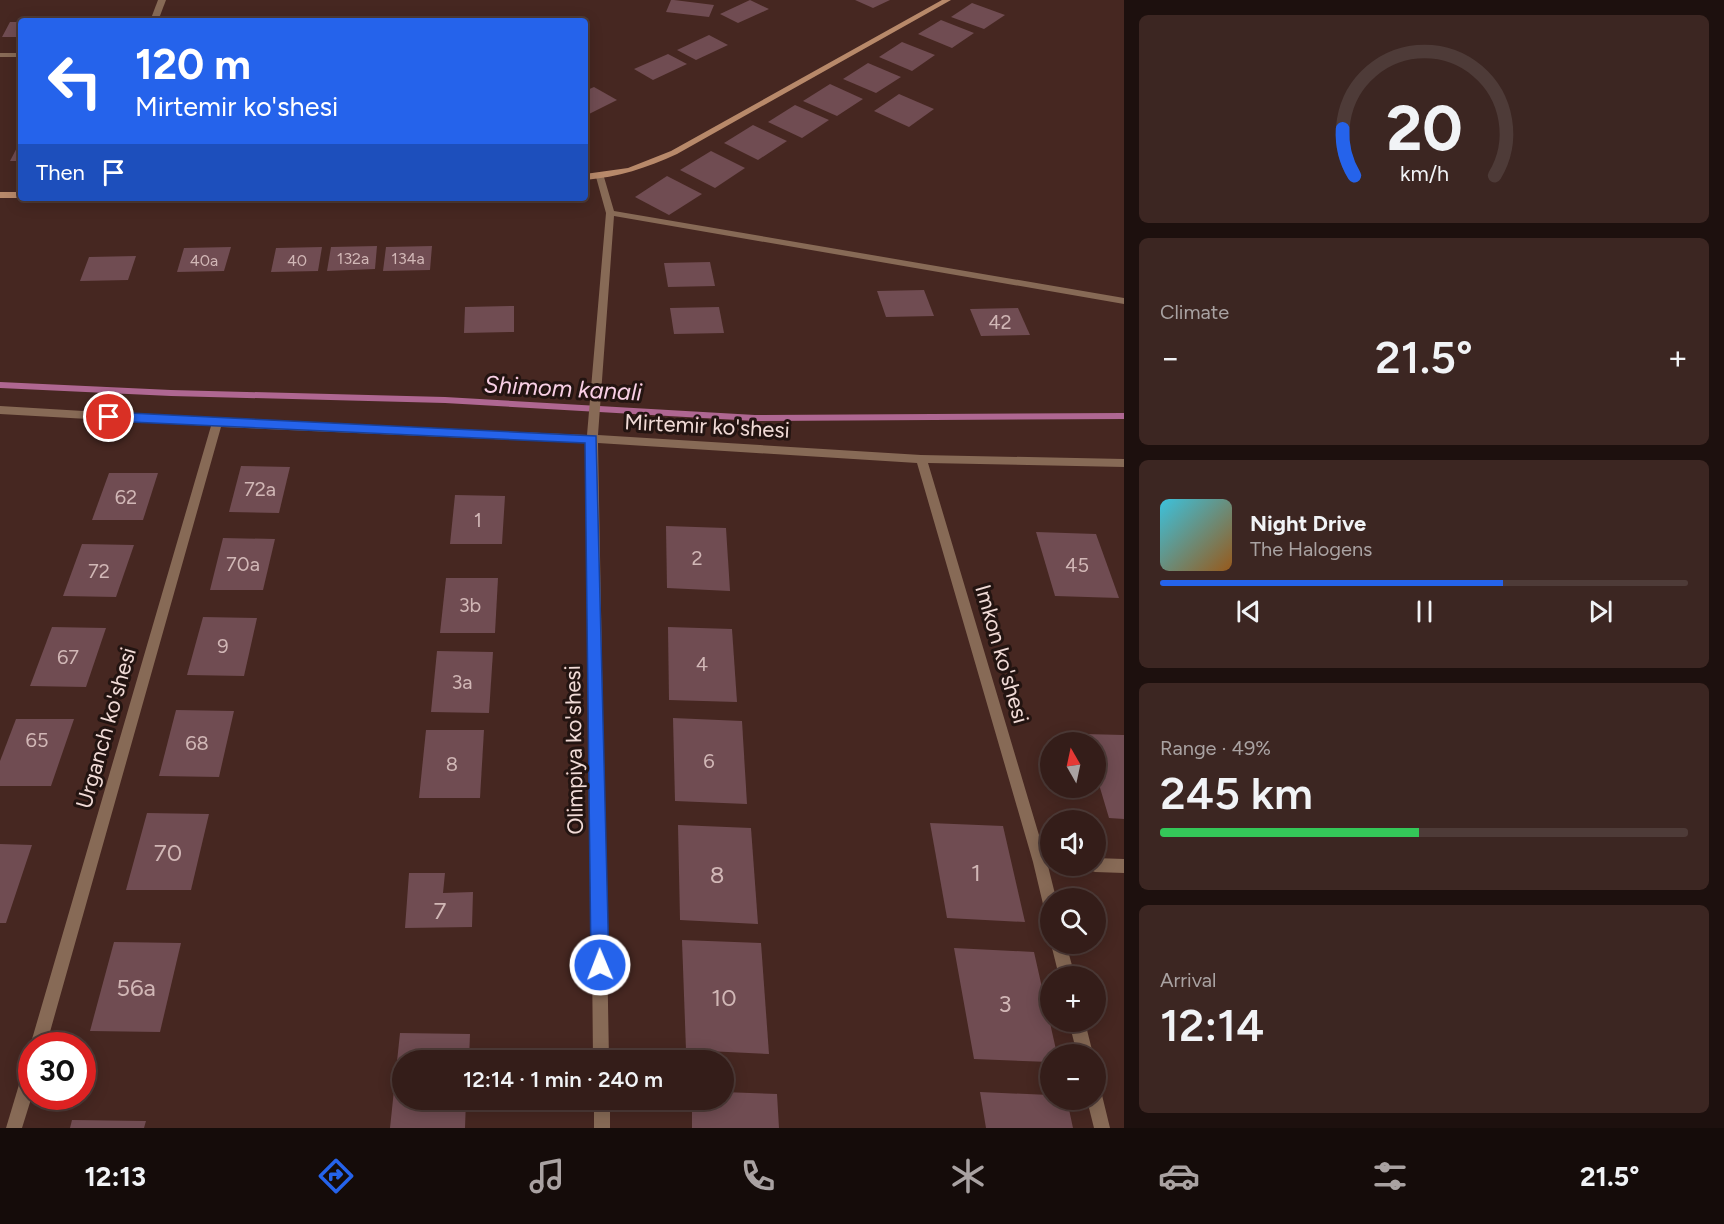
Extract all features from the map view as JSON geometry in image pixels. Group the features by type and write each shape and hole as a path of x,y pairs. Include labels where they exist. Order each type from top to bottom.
{"main road":[{"path":"588,177 600,177 647,164 714,130 947,0"},
{"path":"0,195 18,195"}],"street":[{"path":"155,18 162,0"},
{"path":"0,55 18,55"},
{"path":"600,177 610,213 1124,301"},
{"name":"Olimpiya ko'shesi","path":"601,1050 592,439 610,213"},
{"name":"Mirtemir ko'shesi","path":"0,410 218,423 592,439 921,459 1124,464"},
{"name":"Urganch ko'shesi","path":"42,1032 218,423"},
{"name":"Imkon ko'shesi","path":"921,459 1040,846"},
{"path":"1106,865 1124,866"},
{"path":"14,1128 19,1110"},
{"path":"602,1110 602,1128"},
{"path":"1098,1110 1102,1128"}],"building":[{"path":"671,0 714,5 709,17 666,12"},
{"path":"750,0 769,9 738,23 720,14"},
{"path":"855,0 890,0 873,8"},
{"path":"972,3 1005,15 984,29 951,17"},
{"path":"941,20 974,33 952,48 918,34"},
{"path":"10,22 18,22 18,37 2,37"},
{"path":"709,35 728,45 696,60 677,50"},
{"path":"902,42 935,55 912,71 879,57"},
{"path":"668,54 687,64 653,80 634,69"},
{"path":"868,63 901,77 876,93 843,79"},
{"path":"830,84 863,99 837,116 803,101"},
{"path":"594,87 617,100 588,114 588,90"},
{"path":"899,94 934,109 909,127 874,111"},
{"path":"795,105 829,120 802,138 768,122"},
{"path":"753,125 787,141 758,160 724,143"},
{"path":"18,146 18,161 10,161"},
{"path":"711,151 745,168 715,188 680,170"},
{"path":"667,176 702,194 669,215 635,197"},
{"path":"377,246 375,269 327,271 331,247"},
{"path":"432,246 430,270 383,271 386,247"},
{"path":"231,247 224,271 177,272 184,248"},
{"path":"322,247 318,271 271,272 276,248"},
{"path":"136,256 128,280 80,281 89,257"},
{"path":"710,262 715,286 668,287 664,263"},
{"path":"924,290 934,316 886,317 877,291"},
{"path":"514,306 514,332 464,333 465,307"},
{"path":"719,307 724,333 674,334 670,308"},
{"path":"1018,308 1030,335 981,336 970,309"},
{"path":"241,466 290,467 279,513 229,512"},
{"path":"109,473 158,473 143,520 92,520"},
{"path":"455,495 505,496 502,544 450,544"},
{"path":"666,526 726,528 730,591 667,588"},
{"path":"1036,532 1096,534 1119,598 1055,596"},
{"path":"223,538 275,539 263,590 210,590"},
{"path":"82,544 134,545 116,597 63,596"},
{"path":"446,578 498,578 495,633 440,633"},
{"path":"203,617 257,618 244,676 187,675"},
{"path":"52,627 106,628 86,687 30,686"},
{"path":"668,627 732,629 737,702 669,700"},
{"path":"437,651 493,652 489,713 431,712"},
{"path":"176,710 234,711 219,777 159,776"},
{"path":"673,718 742,721 747,804 675,801"},
{"path":"16,719 74,719 51,786 0,786 0,761"},
{"path":"426,730 484,730 480,798 419,798"},
{"path":"1106,735 1124,735 1124,819 1109,818 1103,798 1106,798"},
{"path":"147,813 209,814 191,890 126,890"},
{"path":"930,823 1003,826 1025,922 947,918"},
{"path":"678,825 751,828 758,924 680,920"},
{"path":"0,844 32,845 6,923 0,923"},
{"path":"409,873 445,873 443,893 473,892 472,927 405,928"},
{"path":"682,940 761,943 769,1054 734,1052 734,1050 686,1050"},
{"path":"114,942 181,943 160,1032 90,1031"},
{"path":"954,948 1034,952 1040,979 1040,1032 1052,1032 1055,1044 1040,1044 1040,1062 974,1059"},
{"path":"400,1033 470,1034 469,1050 398,1050"},
{"path":"734,1092 777,1094 779,1128 692,1128 692,1110 734,1110"},
{"path":"980,1092 1040,1095 1040,1110 1069,1110 1073,1128 986,1128"},
{"path":"392,1109 466,1110 465,1128 390,1128"},
{"path":"72,1120 146,1121 144,1128 70,1128"}],"waterway":[{"name":"Shimom kanali","path":"0,385 171,393 445,400 755,418 1124,416"}],"route":[{"path":"109,417 592,439 600,965"}]}
